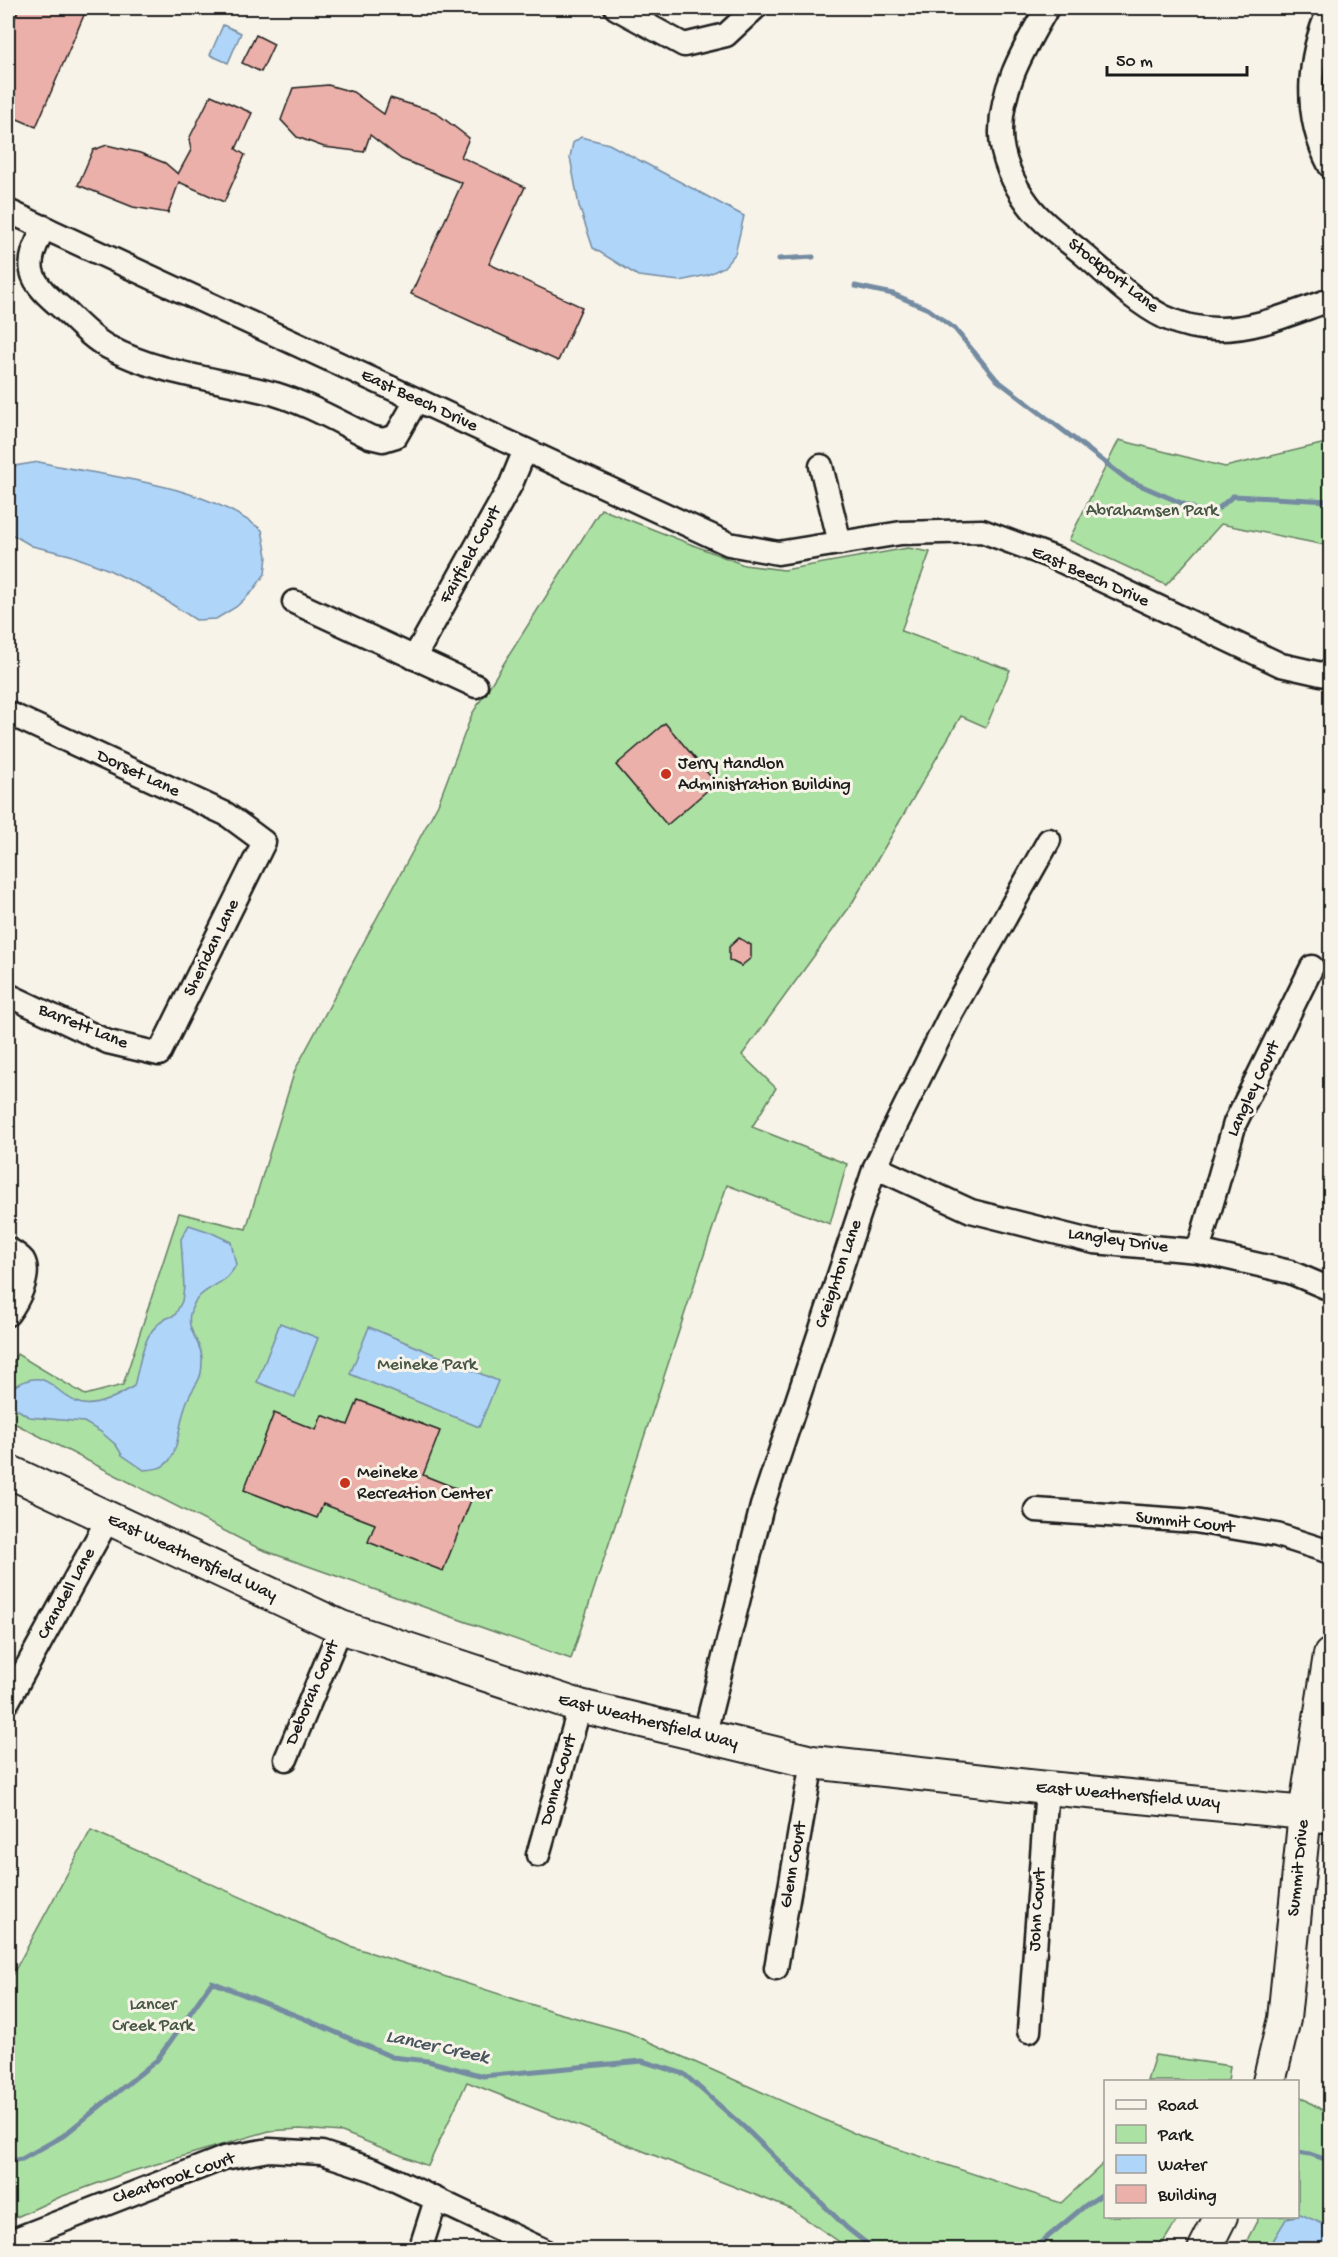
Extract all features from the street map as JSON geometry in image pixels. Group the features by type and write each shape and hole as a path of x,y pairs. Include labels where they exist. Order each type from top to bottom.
{"street":[{"path":"615,8 684,45 726,35 755,8"},
{"name":"Stockport Lane","path":"1047,8 1018,60 1008,86 1000,135 1004,155 1029,206 1139,301 1164,317 1192,327 1242,328 1330,300"},
{"path":"1330,8 1322,26 1313,62 1310,96 1317,130 1330,166"},
{"name":"East Beech Drive","path":"8,211 729,544 778,553 901,533 982,531 1057,560 1281,665 1330,676"},
{"path":"44,227 32,255 32,270 36,282 52,301 91,334 106,346 122,354 151,364 276,395 370,437 383,440 396,436 416,401"},
{"name":"Fairfield Court","path":"414,658 511,483 525,450"},
{"path":"821,466 840,543"},
{"path":"294,602 476,686"},
{"name":"Dorset Lane","path":"8,713 226,814 264,842"},
{"name":"Creighton Lane","path":"704,1737 762,1506 875,1167 952,1012 1049,840"},
{"name":"Sheridan Lane","path":"159,1054 264,842"},
{"name":"Langley Court","path":"1198,1251 1234,1123 1312,967"},
{"name":"Barrett Lane","path":"8,995 108,1042 159,1054"},
{"name":"Langley Drive","path":"875,1167 971,1211 1094,1242 1198,1251 1290,1272 1330,1288"},
{"path":"8,1249 24,1262 26,1272 20,1292 8,1314"},
{"name":"East Weathersfield Way","path":"8,1471 341,1627 580,1706 812,1762 1318,1815"},
{"name":"Summit Court","path":"1036,1510 1195,1521 1277,1535 1330,1552"},
{"name":"Crandell Lane","path":"8,1701 108,1519"},
{"name":"Deborah Court","path":"285,1759 341,1627"},
{"name":"Summit Drive","path":"1269,2080 1284,2019 1318,1815 1330,1655"},
{"name":"Donna Court","path":"538,1855 580,1706"},
{"name":"Glenn Court","path":"776,1968 812,1762"},
{"name":"John Court","path":"1029,2031 1047,1788"},
{"name":"Clearbrook Court","path":"8,2242 224,2158 269,2151 322,2153 374,2170 543,2250"},
{"path":"420,2250 436,2200"},
{"path":"1204,2250 1220,2218"}],"green space":[{"name":"Abrahamsen Park","path":"1119,440 1225,467 1330,442 1330,546 1221,524 1166,585 1069,540"},
{"name":"Meineke Park","path":"601,509 744,565 784,570 908,548 930,552 901,631 1010,670 986,727 961,716 851,905 742,1055 776,1088 752,1127 847,1164 830,1224 727,1185 571,1659 260,1549 8,1420 8,1374 17,1354 85,1395 123,1385 179,1213 246,1229 295,1070 438,804 472,714"},
{"name":"Lancer Creek Park","path":"91,1830 350,1946 555,2012 627,2032 865,2138 1061,2203 1104,2163 1104,2218 1178,2218 1159,2249 850,2249 791,2209 467,2082 428,2166 342,2132 300,2129 269,2131 126,2173 60,2197 8,2221 8,1983"},
{"path":"1155,2055 1230,2066 1228,2080 1147,2080"},
{"path":"1299,2096 1330,2115 1330,2249 1242,2250 1258,2218 1299,2218"}],"water":[{"path":"223,25 241,33 228,63 210,55"},
{"path":"581,137 609,144 744,216 735,254 724,267 707,275 680,281 638,276 593,248 579,206 570,157 573,143"},
{"path":"39,462 155,484 184,492 237,514 262,530 267,556 265,574 252,592 236,607 216,619 196,620 148,589 107,569 70,555 32,546 8,532 8,467"},
{"path":"189,1225 231,1242 236,1265 226,1278 208,1289 192,1307 189,1320 202,1355 202,1368 185,1406 175,1448 169,1461 161,1467 144,1470 122,1455 116,1445 101,1432 84,1422 29,1417 12,1406 10,1396 13,1387 33,1379 47,1382 67,1397 83,1404 98,1403 134,1386 145,1343 150,1334 156,1326 175,1315 182,1301 184,1287 181,1239"},
{"path":"280,1323 318,1338 295,1397 257,1382"},
{"path":"369,1327 498,1381 479,1427 350,1374"},
{"path":"1299,2213 1330,2227 1330,2249 1268,2249 1286,2219 1299,2218"}],"building":[{"path":"19,8 87,8 36,127 8,115 8,34"},
{"path":"256,35 274,44 261,72 242,63"},
{"path":"328,85 353,92 384,114 390,98 435,112 469,138 461,157 525,187 489,264 582,307 558,361 411,294 462,183 401,159 370,135 364,152 324,147 297,137 281,120 293,88"},
{"path":"211,95 252,113 236,149 245,155 224,202 179,182 168,213 133,207 78,185 93,150 107,145 140,153 165,163 178,174 191,150 189,139"},
{"name":"Jerry Handlon Administration Building","path":"665,723 716,783 667,825 616,765"},
{"path":"739,938 751,945 751,958 741,966 729,960 729,947"},
{"name":"Meineke Recreation Center","path":"358,1400 440,1431 423,1475 473,1495 443,1571 368,1542 375,1524 323,1504 317,1518 244,1490 274,1413 316,1430 322,1415 348,1425"}],"waterway":[{"path":"779,259 813,257"},
{"path":"855,286 893,294 928,309 955,329 997,380 1128,480 1193,508"},
{"path":"1219,508 1233,496 1330,501"},
{"name":"Lancer Creek","path":"8,2161 22,2159 63,2136 157,2060 212,1982 392,2057 428,2061 483,2076 642,2061 684,2074 745,2128 847,2228 875,2250"},
{"name":"Lancer Creek","path":"1299,2152 1330,2161"},
{"name":"Lancer Creek","path":"1032,2250 1086,2205 1104,2193"}],"place":[{"name":"Jerry Handlon Administration Building","path":"666,774"},
{"name":"Meineke Recreation Center","path":"345,1483"}]}
